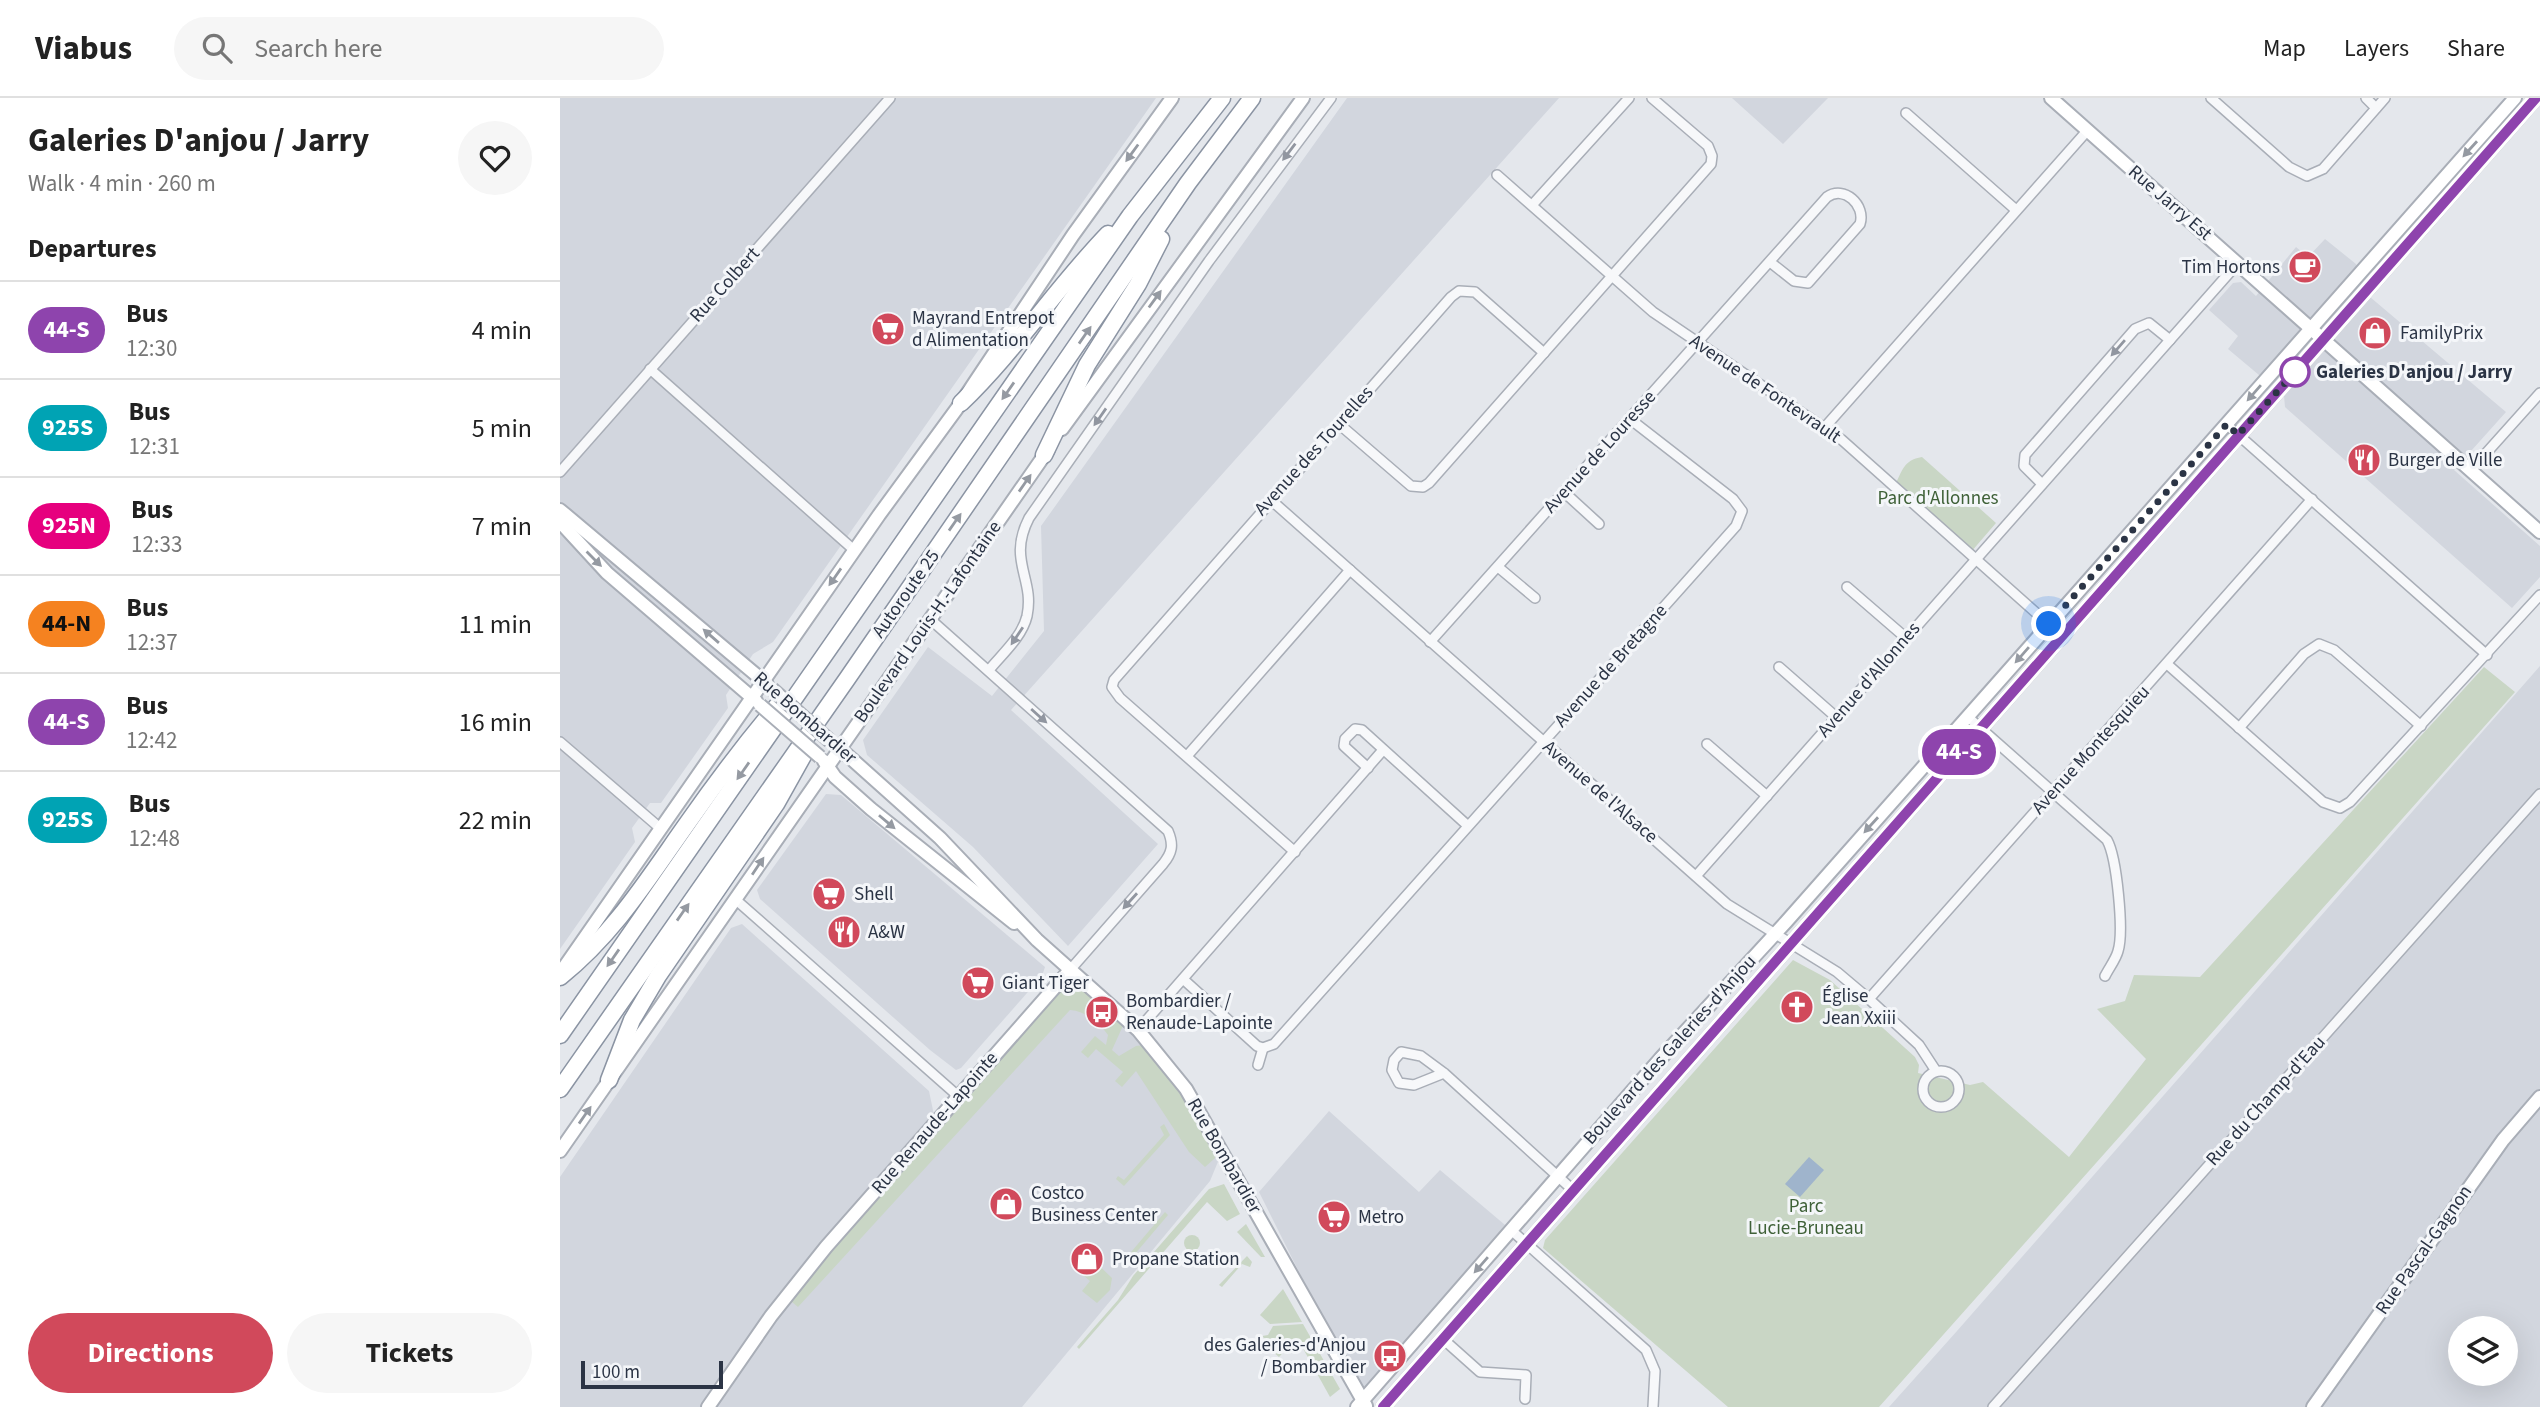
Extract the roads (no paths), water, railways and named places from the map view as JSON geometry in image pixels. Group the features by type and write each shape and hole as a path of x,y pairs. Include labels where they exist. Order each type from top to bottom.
{"highway":[{"name":"Autoroute 25","path":"560,1035 1146,195 1222,98"},
{"name":"Autoroute 25","path":"560,1089 847,679 1188,183 1252,98"},
{"path":"1044,455 1087,365 1138,284 1188,183"},
{"path":"961,403 998,368 1069,274 1146,195"},
{"path":"560,975 593,951 641,889 725,769 852,615"},
{"path":"609,1080 632,1020 673,953 776,804 847,679"}],"street":[{"name":"Rue Colbert","path":"560,472 890,98"},
{"path":"560,975 660,828 756,701 854,550 961,403 1028,299 1172,98"},
{"name":"Boulevard Louis-H.-Lafontaine","path":"560,1151 735,899 835,745 930,619 1044,455 1303,98"},
{"name":"Boulevard Louis-H.-Lafontaine","path":"989,670 1017,637 1027,615 1027,594 1019,552 1022,533 1029,518 1209,261 1331,98"},
{"path":"1533,204 1629,98"},
{"path":"1339,424 1406,482 1417,488 1423,487 1706,170 1712,156 1704,142 1652,98"},
{"name":"Rue Jarry Est","path":"2051,98 2540,532"},
{"path":"2211,98 2289,167 2307,176 2323,169 2385,98"},
{"path":"2366,98 2376,108"},
{"name":"Boulevard des Galeries-d'Anjou","path":"1362,1405 1661,1058 1968,717 2515,98"},
{"name":"Boulevard des Galeries-d'Anjou","path":"1383,1407 2536,98"},
{"path":"1906,113 2016,210"},
{"path":"1825,427 2087,131"},
{"name":"Avenue de Fontevrault","path":"1497,175 1533,204 1639,301 1697,344 1825,427 2061,635"},
{"name":"Avenue de Louresse","path":"1430,642 1498,567 1564,492 1830,195 1843,194 1858,206 1862,218 1860,224 1808,283 1794,281 1770,262"},
{"name":"Avenue d'Allonnes","path":"1696,876 2238,263"},
{"name":"Avenue des Tourelles","path":"1187,756 1120,698 1112,687 1114,680 1271,500 1459,291 1475,292 1544,353"},
{"path":"2042,484 2024,466 2025,455 2135,329 2149,323 2170,340"},
{"path":"650,369 854,550"},
{"path":"2471,470 2540,393"},
{"name":"Avenue de Bretagne","path":"1263,1048 1274,1044 1740,519 1742,511 1733,499 1630,419"},
{"path":"2227,424 2487,655"},
{"path":"1564,492 1599,524"},
{"name":"Avenue Montesquieu","path":"1868,999 2312,499"},
{"name":"Avenue de l'Alsace","path":"1271,500 1727,904 1836,972 1868,999 1919,1045 1936,1071"},
{"name":"Rue Bombardier","path":"560,510 835,745 966,863 1037,940 1138,1030 1186,1089 1362,1405"},
{"name":"Rue Bombardier","path":"560,522 607,573 824,761 835,777 871,809 967,888 1037,940"},
{"path":"1498,567 1535,598"},
{"path":"1295,852 1187,756 1350,570"},
{"path":"1847,587 1906,638"},
{"path":"2167,664 2323,802 2336,809 2350,802 2540,595"},
{"path":"930,619 989,670"},
{"path":"2239,728 2304,654 2319,644 2334,650 2421,726"},
{"path":"1779,667 1836,716"},
{"name":"Rue Renaude-Lapointe","path":"708,1407 801,1277 1163,864 1172,848 1168,831 989,670"},
{"path":"1968,717 2107,840 2114,852 2119,949 2105,976"},
{"path":"1368,768 1346,748 1345,739 1358,728 1467,825"},
{"path":"560,743 660,828"},
{"path":"1707,744 1767,796"},
{"path":"1138,1030 1383,750"},
{"name":"Rue du Champ-d'Eau","path":"1993,1407 2540,794"},
{"path":"735,899 958,1096"},
{"path":"1183,979 1263,1048 1258,1065"},
{"path":"1444,1073 1408,1085 1399,1083 1392,1070 1398,1056 1410,1051 1444,1073 1574,1191"},
{"path":"1661,1058 1678,1073"},
{"name":"Avenue de l'Alsace","path":"1936,1071 1949,1072 1957,1081 1957,1099 1947,1106 1936,1106 1924,1094 1927,1078 1936,1071"},
{"name":"Rue Pascal-Gagnon","path":"2313,1407 2502,1140 2540,1097"},
{"path":"1511,1230 1650,1355 1655,1371 1653,1407"},
{"path":"1443,1339 1480,1372 1526,1375 1525,1399"}],"water":[{"path":"1809,1157 1824,1170 1800,1197 1785,1184"}],"place":[{"name":"Tim Hortons","path":"2305,267"},
{"name":"Mayrand Entrepot d Alimentation","path":"888,329"},
{"name":"FamilyPrix","path":"2375,333"},
{"name":"Galeries D'anjou / Jarry","path":"2295,372"},
{"name":"Burger de Ville","path":"2364,460"},
{"name":"Shell","path":"829,894"},
{"name":"A&W","path":"844,932"},
{"name":"Giant Tiger","path":"978,983"},
{"name":"Église Jean Xxiii","path":"1797,1007"},
{"name":"Bombardier / Renaude-Lapointe","path":"1102,1012"},
{"name":"Costco Business Center","path":"1006,1204"},
{"name":"Metro","path":"1334,1217"},
{"name":"Propane Station","path":"1087,1259"},
{"name":"des Galeries-d'Anjou / Bombardier","path":"1390,1356"}],"park label":[{"name":"Parc d'Allonnes","path":"1938,498"},
{"name":"Parc Lucie-Bruneau","path":"1806,1217"}]}
